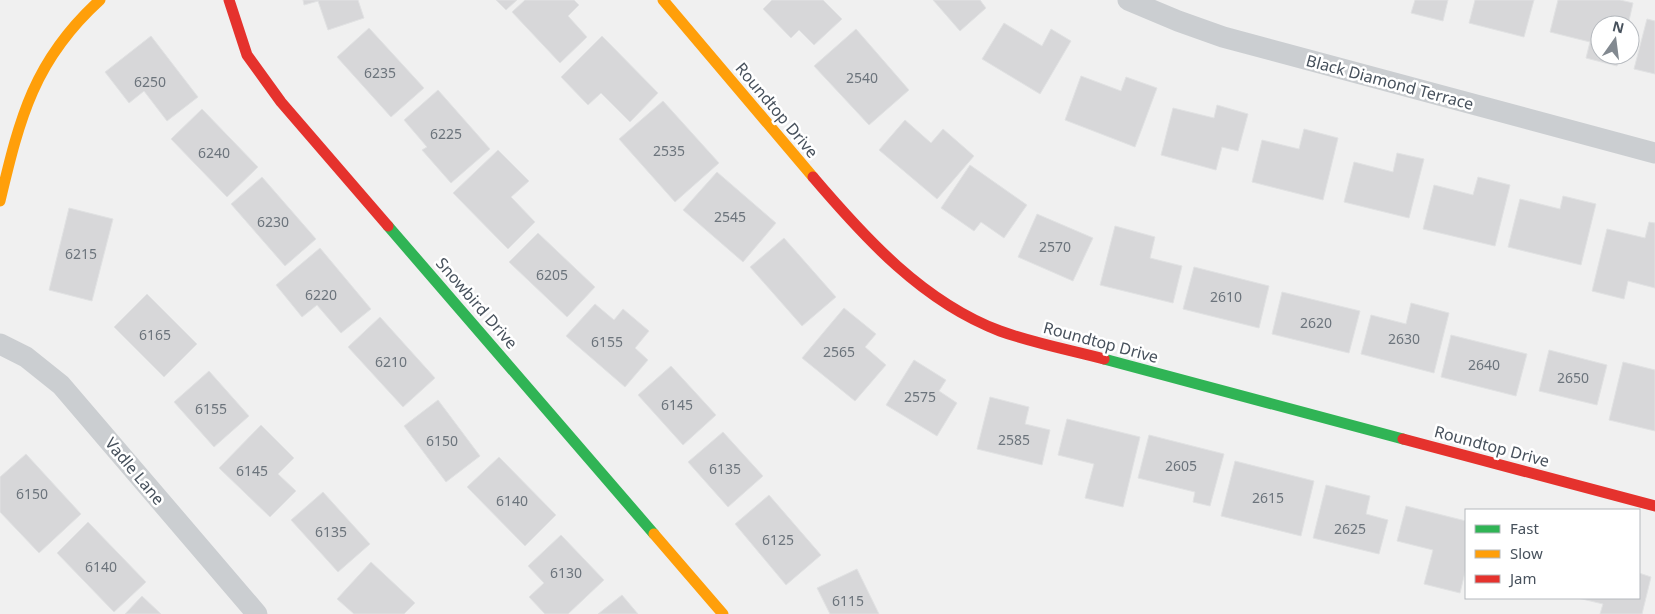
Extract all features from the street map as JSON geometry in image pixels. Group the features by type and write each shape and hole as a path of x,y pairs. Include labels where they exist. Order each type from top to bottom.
{"street":[{"path":"0,200 16,134 43,67 66,33 100,0"},
{"name":"Snowbird Drive","path":"229,0 246,55 281,102 724,614"},
{"name":"Roundtop Drive","path":"663,0 835,203 876,248 916,281 955,308 1000,332 1655,506"},
{"name":"Black Diamond Terrace","path":"1128,0 1178,22 1223,37 1655,153"},
{"name":"Vadle Lane","path":"0,344 26,357 61,385 256,614"}],"building":[{"path":"303,0 358,0 364,18 328,30 318,1 304,5"},
{"path":"496,0 517,0 506,10"},
{"path":"525,0 574,0 579,5 568,16 587,37 560,63 512,12"},
{"path":"772,0 823,0 842,19 814,45 799,30 791,38 763,9"},
{"path":"933,0 980,0 986,8 960,31"},
{"path":"1415,0 1448,0 1443,21 1411,13"},
{"path":"1475,0 1534,0 1524,37 1469,23"},
{"path":"1558,0 1620,0 1633,3 1630,15 1590,15 1590,42 1550,32"},
{"path":"1647,19 1655,21 1655,74 1634,69 1635,65 1640,65 1640,46"},
{"path":"1004,23 1042,46 1051,29 1071,41 1040,94 982,59"},
{"path":"369,28 424,88 391,117 337,57"},
{"path":"856,29 909,90 869,125 814,66"},
{"path":"151,36 198,97 167,121 144,91 129,103 105,72"},
{"path":"602,36 658,93 630,122 601,93 588,105 561,77"},
{"path":"1590,42 1590,59 1586,58"},
{"path":"1081,76 1121,91 1126,77 1157,88 1135,147 1065,120"},
{"path":"438,90 490,149 451,183 422,150 427,147 404,120"},
{"path":"663,101 719,163 675,202 619,139"},
{"path":"1217,105 1248,114 1238,151 1222,147 1216,170 1161,155 1173,108 1214,118"},
{"path":"202,109 258,167 227,197 171,139"},
{"path":"905,120 931,143 943,129 974,156 937,199 879,150"},
{"path":"1304,129 1338,138 1323,200 1252,182 1262,140 1299,149"},
{"path":"498,150 529,181 511,197 535,222 508,249 453,193"},
{"path":"1397,153 1424,159 1409,218 1344,202 1354,162 1393,172"},
{"path":"970,165 1027,205 1004,238 981,222 974,231 941,208"},
{"path":"717,172 776,223 743,262 683,210"},
{"path":"262,177 316,239 285,266 231,204"},
{"path":"1478,177 1510,185 1495,246 1423,229 1434,185 1473,195"},
{"path":"1563,196 1596,204 1581,265 1508,247 1520,199 1560,209"},
{"path":"69,208 113,219 92,301 49,290"},
{"path":"1037,214 1093,238 1073,281 1018,257"},
{"path":"1649,222 1655,223 1655,288 1628,281 1624,299 1592,291 1607,229 1645,238"},
{"path":"1115,226 1155,237 1150,258 1182,266 1173,303 1100,285"},
{"path":"538,233 595,287 567,317 509,262"},
{"path":"784,238 836,297 802,326 750,267"},
{"path":"320,248 371,309 341,333 317,305 302,317 276,285"},
{"path":"1194,267 1269,286 1259,328 1183,309"},
{"path":"1282,292 1360,311 1349,353 1272,334"},
{"path":"147,294 197,344 164,377 114,327"},
{"path":"1411,303 1449,313 1434,373 1361,354 1371,315 1406,324"},
{"path":"595,304 614,320 623,309 649,331 635,348 648,360 625,387 566,336"},
{"path":"844,308 876,334 865,347 886,365 855,401 802,358"},
{"path":"380,317 435,378 403,407 348,347"},
{"path":"1451,335 1527,354 1516,396 1441,377"},
{"path":"1549,350 1607,365 1597,405 1539,391"},
{"path":"914,360 946,380 939,391 957,403 937,436 886,405"},
{"path":"1623,362 1655,370 1655,431 1609,420"},
{"path":"671,366 716,415 683,445 638,395"},
{"path":"209,371 249,416 214,447 174,402"},
{"path":"990,397 1029,407 1025,424 1050,430 1042,465 977,449"},
{"path":"438,400 480,456 446,482 404,426"},
{"path":"1067,419 1140,437 1123,507 1085,498 1094,464 1058,455"},
{"path":"261,425 294,458 278,474 296,491 270,517 219,468"},
{"path":"723,432 763,476 728,507 688,462"},
{"path":"1149,435 1224,454 1210,506 1193,502 1195,492 1138,478"},
{"path":"26,454 81,514 39,553 0,512 0,477"},
{"path":"499,457 556,515 525,546 467,487"},
{"path":"1235,461 1314,481 1301,536 1221,516"},
{"path":"1326,485 1370,496 1366,514 1388,520 1379,554 1313,538"},
{"path":"323,492 370,544 338,572 291,520"},
{"path":"769,495 821,555 786,585 735,524"},
{"path":"1406,506 1465,521 1465,572 1460,593 1424,584 1433,550 1397,541"},
{"path":"88,522 146,582 114,612 57,553"},
{"path":"561,535 604,580 568,614 545,614 529,597 544,583 528,566"},
{"path":"371,562 415,603 404,614 354,614 337,599"},
{"path":"857,569 879,614 830,614 817,588"},
{"path":"1640,573 1651,577 1642,614 1600,614 1603,604 1582,599 1640,599"},
{"path":"622,595 638,614 598,614"},
{"path":"142,596 161,614 125,614"}],"traffic: fast":[{"path":"388,226 654,534"},
{"path":"1104,359 1403,439"}],"traffic: slow":[{"path":"0,201 23,116 33,91 59,45 100,0"},
{"path":"663,0 813,177"},
{"path":"654,534 723,614"}],"traffic: jam":[{"path":"229,0 247,55 281,102 388,226"},
{"path":"813,177 853,223 897,266 946,303 972,319 1000,331 1038,343 1104,359"},
{"path":"1403,439 1655,506"}]}
